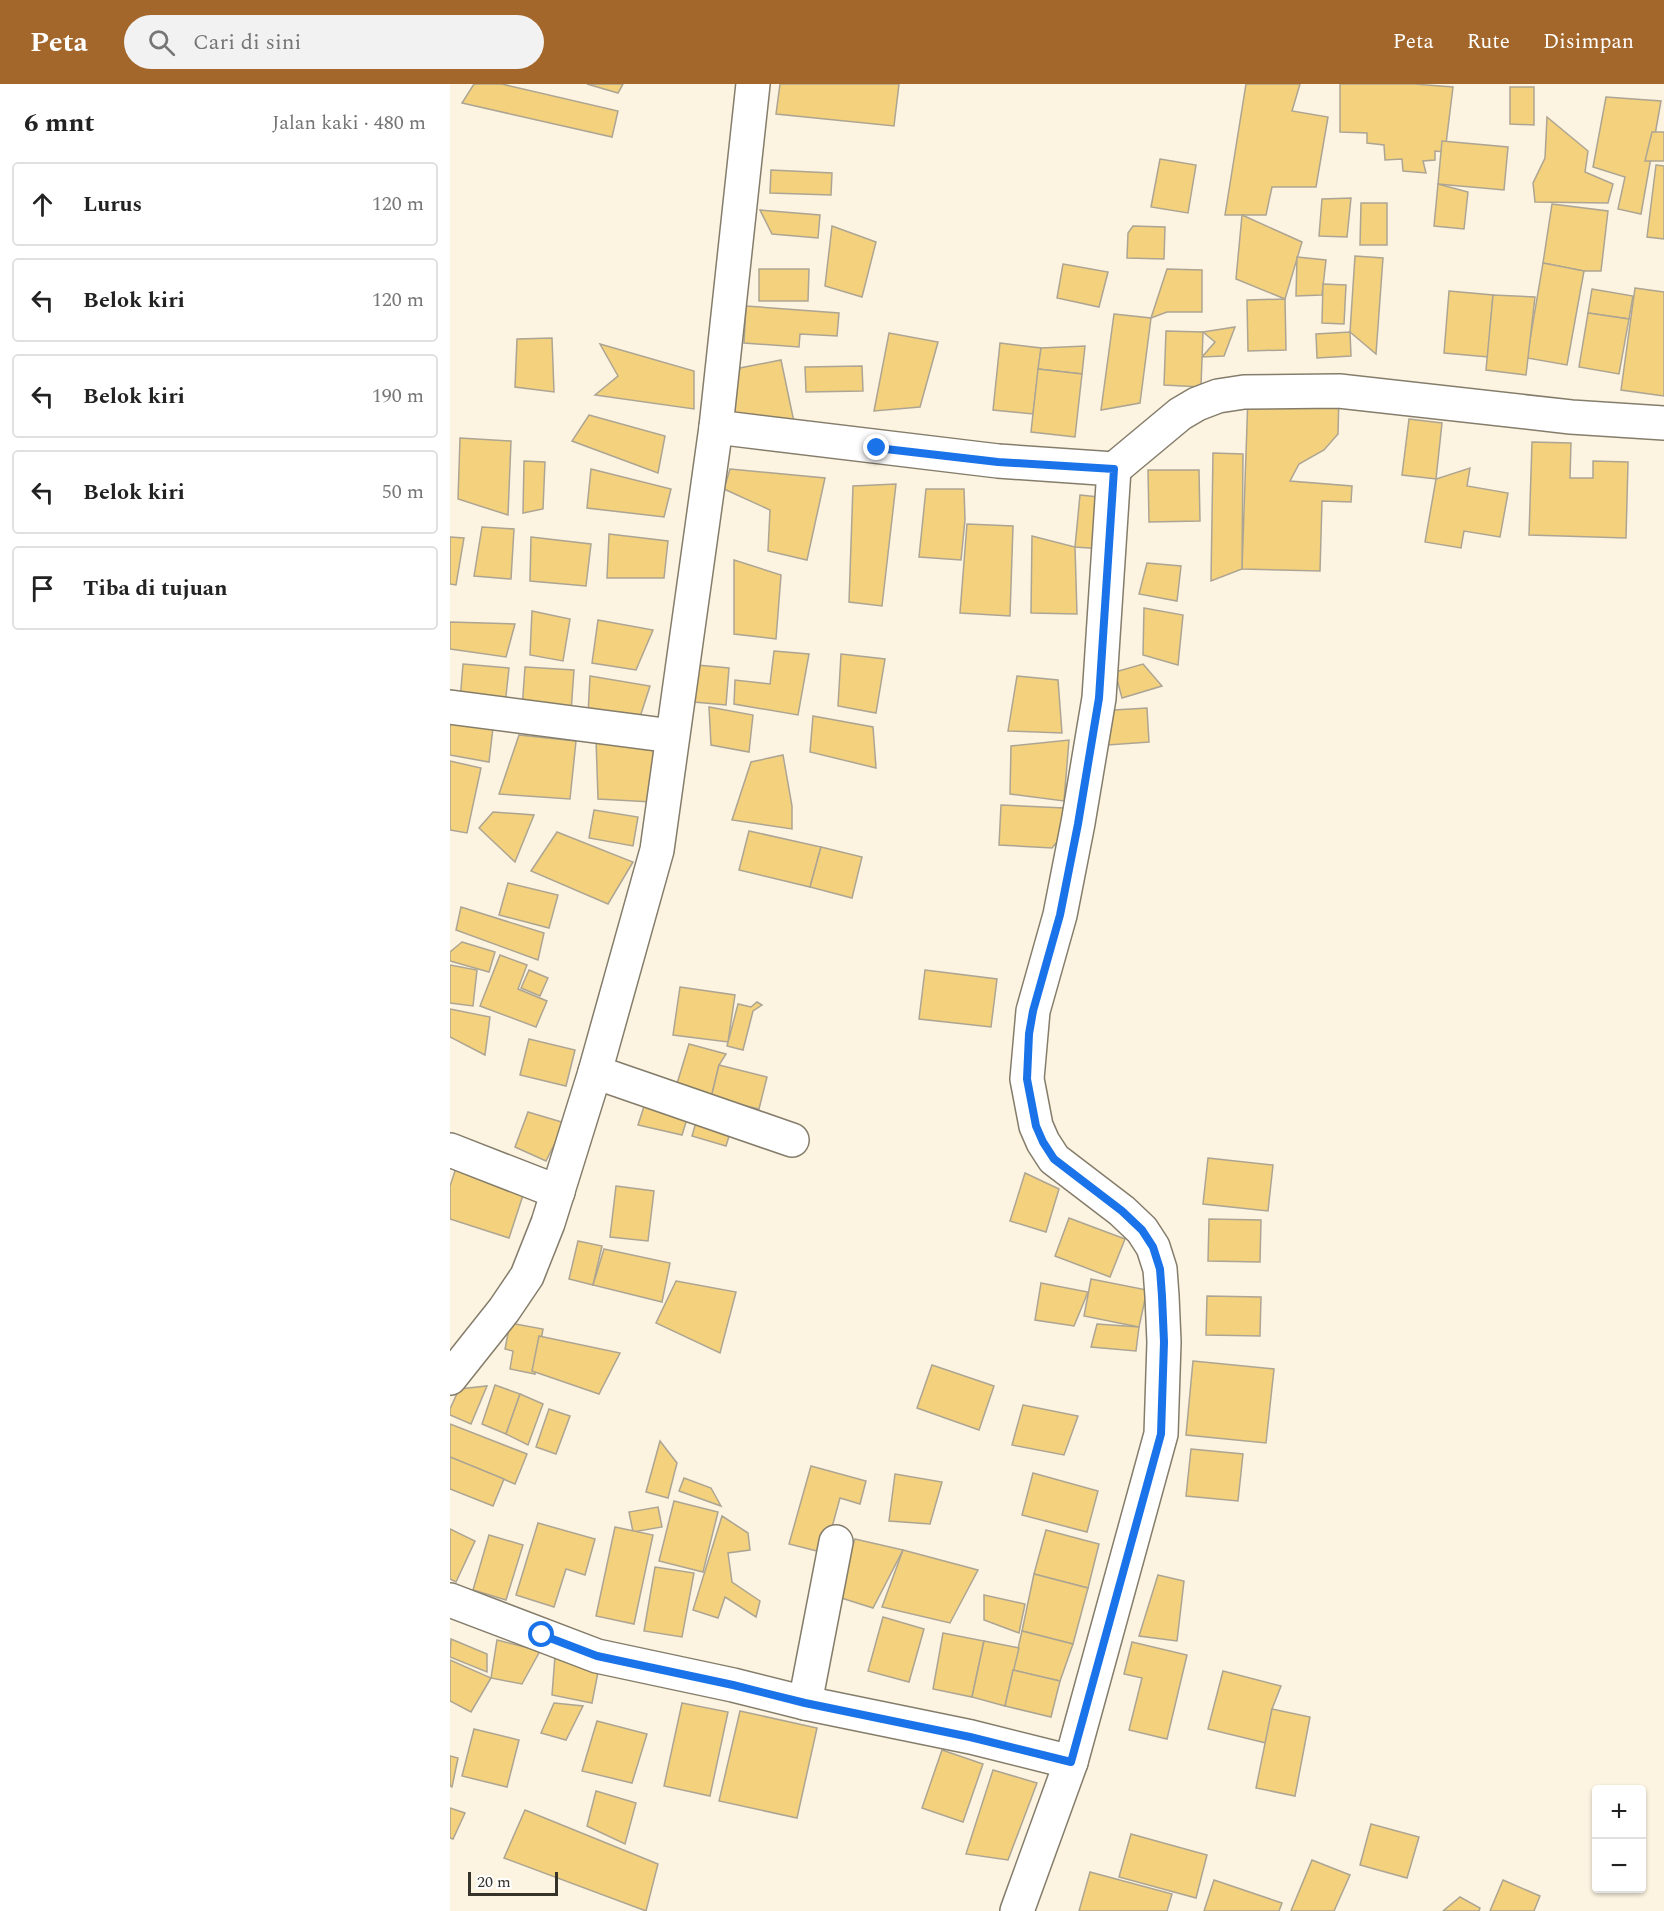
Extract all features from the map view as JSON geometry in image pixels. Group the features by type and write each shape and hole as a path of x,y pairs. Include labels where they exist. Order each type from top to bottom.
{"street":[{"path":"450,1378 504,1310 527,1276 548,1223 595,1072 657,850 716,427 753,84"},
{"path":"716,427 998,462 1114,469 1180,414 1218,396 1244,392 1339,392 1571,417 1664,423"},
{"path":"1017,1911 1071,1762 1161,1434 1164,1342 1160,1269 1153,1247 1142,1230 1122,1211 1054,1159 1036,1126 1027,1079 1029,1034 1033,1011 1060,915 1099,698 1114,469"},
{"path":"450,707 672,736"},
{"path":"595,1072 792,1140"},
{"path":"450,1150 558,1192"},
{"path":"805,1703 836,1542"},
{"path":"450,1600 597,1656 970,1737 1071,1762"}],"building":[{"path":"474,84 502,84 618,111 612,137 462,103"},
{"path":"587,84 623,84 618,93"},
{"path":"780,84 899,84 894,126 776,114"},
{"path":"1246,84 1300,84 1292,111 1328,117 1316,187 1272,187 1266,215 1225,215"},
{"path":"1340,84 1414,84 1453,87 1445,152 1435,151 1435,160 1423,161 1426,173 1403,171 1402,159 1385,160 1384,145 1367,143 1367,133 1340,132"},
{"path":"1510,87 1534,87 1534,125 1510,124"},
{"path":"1606,97 1661,101 1641,214 1618,209 1625,177 1593,167"},
{"path":"1547,117 1588,151 1585,172 1613,184 1608,203 1535,202 1533,183 1545,158"},
{"path":"1652,132 1664,132 1664,161 1645,161"},
{"path":"1442,141 1508,147 1504,190 1438,184"},
{"path":"1160,159 1196,165 1188,213 1151,207"},
{"path":"1656,165 1664,166 1664,239 1647,237"},
{"path":"771,170 832,173 831,195 770,193"},
{"path":"1438,184 1468,192 1464,229 1434,226"},
{"path":"1351,198 1347,237 1319,236 1322,199"},
{"path":"1361,203 1387,203 1387,245 1360,245"},
{"path":"1552,204 1608,211 1601,271 1584,271 1543,263"},
{"path":"760,210 820,215 818,238 772,234"},
{"path":"1242,215 1302,242 1285,299 1236,279"},
{"path":"832,226 876,242 862,297 825,286"},
{"path":"1133,226 1165,227 1164,259 1127,258 1128,233"},
{"path":"1355,256 1383,258 1376,354 1350,332"},
{"path":"1297,257 1326,260 1322,295 1296,296"},
{"path":"1543,263 1584,271 1567,365 1527,358"},
{"path":"1063,264 1108,272 1099,307 1057,298"},
{"path":"759,269 809,269 808,301 759,301"},
{"path":"1167,269 1202,270 1202,312 1167,312 1151,318"},
{"path":"1323,284 1346,285 1344,324 1322,323"},
{"path":"1635,288 1664,292 1664,396 1621,390"},
{"path":"1592,289 1633,296 1629,319 1588,313"},
{"path":"1449,291 1493,295 1488,357 1444,353"},
{"path":"1493,295 1535,297 1526,375 1486,370"},
{"path":"1285,299 1286,350 1248,351 1247,300"},
{"path":"746,306 839,313 837,336 800,334 799,347 744,343"},
{"path":"1588,313 1629,319 1619,374 1579,367"},
{"path":"1114,314 1151,318 1140,403 1101,410"},
{"path":"1235,327 1224,356 1202,357 1215,342 1203,332"},
{"path":"1166,331 1203,332 1201,387 1164,385"},
{"path":"1350,332 1351,356 1317,358 1316,334"},
{"path":"889,333 938,342 920,407 874,411"},
{"path":"552,338 554,392 515,387 517,339"},
{"path":"1000,343 1041,348 1033,414 993,410"},
{"path":"600,344 694,371 694,409 595,395 618,376"},
{"path":"1085,346 1082,374 1038,369 1041,348"},
{"path":"781,360 794,422 730,416 740,368"},
{"path":"862,366 863,391 806,392 805,367"},
{"path":"1038,369 1082,374 1075,437 1031,432"},
{"path":"1339,395 1338,434 1324,450 1299,464 1290,481 1352,486 1351,502 1322,501 1320,571 1242,569 1248,396"},
{"path":"589,415 665,436 658,473 572,441"},
{"path":"1409,419 1442,423 1436,479 1402,475"},
{"path":"460,438 511,441 508,515 458,499"},
{"path":"1532,442 1571,443 1570,478 1593,478 1593,461 1628,462 1626,538 1529,535"},
{"path":"1213,453 1243,454 1242,569 1211,581"},
{"path":"524,461 545,462 543,509 523,513"},
{"path":"1470,468 1467,486 1508,493 1500,537 1464,531 1461,548 1425,542 1436,479"},
{"path":"591,469 671,489 664,517 587,508"},
{"path":"730,469 825,478 807,560 768,551 770,510 724,489"},
{"path":"1148,470 1199,470 1200,521 1149,522"},
{"path":"896,484 882,606 849,602 853,486"},
{"path":"926,489 964,489 965,520 961,560 919,557"},
{"path":"1080,495 1108,498 1103,549 1075,547"},
{"path":"967,524 1013,526 1010,616 960,613"},
{"path":"482,527 514,529 511,579 474,576"},
{"path":"609,534 668,541 664,578 607,578"},
{"path":"1032,536 1075,547 1077,614 1031,613"},
{"path":"450,537 464,538 456,585 450,584"},
{"path":"531,537 591,544 586,586 530,581"},
{"path":"734,560 781,575 776,639 734,634"},
{"path":"1147,563 1181,566 1177,601 1139,594"},
{"path":"1144,608 1183,615 1178,665 1143,655"},
{"path":"532,611 570,619 563,661 530,655"},
{"path":"598,620 653,630 636,670 592,663"},
{"path":"450,622 515,624 506,657 450,649"},
{"path":"774,651 809,654 798,715 734,704 735,680 770,684"},
{"path":"841,654 885,659 876,713 838,706"},
{"path":"463,664 509,668 505,705 460,701"},
{"path":"1143,664 1162,686 1122,698 1115,672"},
{"path":"697,665 729,668 726,705 694,702"},
{"path":"525,667 574,670 571,712 522,709"},
{"path":"590,676 650,686 640,717 588,715"},
{"path":"1017,676 1058,680 1062,733 1008,731"},
{"path":"709,707 753,715 749,752 711,745"},
{"path":"1147,708 1149,742 1108,745 1114,710"},
{"path":"813,716 873,727 876,768 810,752"},
{"path":"494,719 489,762 450,755 450,721"},
{"path":"519,735 576,741 570,799 499,794"},
{"path":"596,739 654,743 652,802 598,799"},
{"path":"1069,740 1064,801 1010,794 1011,746"},
{"path":"783,755 792,806 792,829 732,820 751,762"},
{"path":"450,761 481,768 467,833 450,830"},
{"path":"1001,805 1064,808 1064,826 1057,842 1052,848 999,845"},
{"path":"594,810 638,817 633,846 589,838"},
{"path":"493,812 534,815 515,862 479,828"},
{"path":"749,831 821,847 810,887 739,870"},
{"path":"557,832 633,862 608,904 531,871"},
{"path":"821,847 862,857 852,898 810,887"},
{"path":"508,883 558,895 549,928 499,915"},
{"path":"461,907 544,933 538,960 456,930"},
{"path":"462,942 495,952 489,972 450,961 450,952"},
{"path":"500,955 527,965 518,989 547,1001 536,1027 480,1006"},
{"path":"450,965 477,970 473,1006 450,1003"},
{"path":"529,970 548,978 540,996 521,988"},
{"path":"925,970 997,979 991,1027 919,1019"},
{"path":"680,987 735,995 728,1042 673,1035"},
{"path":"757,1002 762,1005 753,1011 743,1050 727,1046 738,1004 751,1007"},
{"path":"450,1009 490,1017 485,1055 450,1037"},
{"path":"529,1039 575,1050 566,1086 520,1075"},
{"path":"689,1044 726,1054 719,1065 711,1098 676,1087"},
{"path":"719,1065 767,1077 759,1109 711,1098"},
{"path":"649,1091 691,1106 682,1135 638,1125"},
{"path":"528,1112 565,1123 546,1161 515,1147"},
{"path":"699,1112 733,1123 726,1146 692,1136"},
{"path":"1208,1158 1273,1165 1268,1211 1203,1204"},
{"path":"458,1162 527,1183 509,1238 450,1219 450,1186"},
{"path":"1025,1173 1059,1189 1046,1232 1010,1221"},
{"path":"616,1186 654,1191 648,1241 610,1237"},
{"path":"1069,1218 1125,1239 1110,1277 1055,1256"},
{"path":"1209,1219 1261,1220 1260,1262 1208,1261"},
{"path":"578,1241 602,1246 593,1285 569,1279"},
{"path":"604,1249 670,1263 662,1302 593,1285"},
{"path":"1091,1279 1147,1290 1139,1327 1084,1316"},
{"path":"676,1281 736,1292 720,1353 656,1323"},
{"path":"1041,1283 1088,1292 1074,1326 1035,1320"},
{"path":"1207,1296 1261,1297 1260,1336 1206,1335"},
{"path":"510,1323 543,1329 535,1374 510,1369 513,1351 505,1349"},
{"path":"1097,1324 1139,1327 1136,1351 1091,1347"},
{"path":"539,1336 620,1353 599,1394 532,1371"},
{"path":"1193,1361 1274,1369 1266,1443 1186,1435"},
{"path":"932,1365 994,1386 979,1430 917,1408"},
{"path":"495,1385 520,1394 506,1434 482,1424"},
{"path":"487,1386 471,1424 450,1415 450,1409 459,1389"},
{"path":"520,1394 543,1404 528,1445 506,1434"},
{"path":"1023,1405 1078,1416 1064,1455 1012,1445"},
{"path":"549,1409 570,1416 556,1454 536,1447"},
{"path":"450,1424 527,1454 515,1484 450,1457"},
{"path":"660,1441 677,1463 668,1498 646,1492"},
{"path":"1191,1449 1243,1454 1238,1501 1186,1496"},
{"path":"450,1457 504,1479 493,1506 450,1489"},
{"path":"811,1466 866,1481 860,1504 840,1498 825,1553 789,1544"},
{"path":"1033,1473 1098,1491 1087,1532 1022,1515"},
{"path":"895,1474 942,1482 930,1524 889,1521"},
{"path":"684,1478 711,1488 721,1506 679,1491"},
{"path":"674,1501 718,1512 703,1572 659,1561"},
{"path":"658,1507 662,1527 633,1532 629,1512"},
{"path":"722,1516 748,1533 750,1550 728,1553 732,1582 760,1601 756,1617 725,1597 718,1618 693,1610"},
{"path":"538,1523 595,1539 585,1575 566,1569 554,1607 516,1595"},
{"path":"615,1527 653,1535 634,1624 596,1616"},
{"path":"450,1529 475,1541 456,1582 450,1579"},
{"path":"1046,1530 1099,1544 1088,1588 1034,1574"},
{"path":"489,1535 523,1545 506,1600 473,1590"},
{"path":"855,1539 903,1550 873,1608 835,1596"},
{"path":"903,1550 978,1570 950,1623 882,1607"},
{"path":"655,1567 694,1573 682,1637 644,1631"},
{"path":"1034,1574 1088,1588 1073,1644 1022,1631"},
{"path":"1158,1575 1184,1581 1177,1641 1139,1636"},
{"path":"984,1595 1025,1604 1019,1633 984,1620"},
{"path":"883,1617 924,1629 909,1682 868,1671"},
{"path":"1022,1631 1073,1644 1060,1681 1013,1670"},
{"path":"943,1633 984,1641 972,1697 933,1689"},
{"path":"451,1639 487,1654 487,1672 450,1657"},
{"path":"497,1640 540,1651 522,1684 491,1678"},
{"path":"984,1641 1019,1648 1005,1706 972,1697"},
{"path":"1132,1642 1187,1655 1167,1739 1129,1730 1142,1678 1124,1674"},
{"path":"555,1656 599,1667 592,1703 552,1695"},
{"path":"450,1660 491,1678 471,1712 450,1701"},
{"path":"1013,1670 1060,1681 1051,1717 1005,1706"},
{"path":"1223,1671 1281,1686 1272,1709 1266,1743 1208,1729"},
{"path":"554,1703 583,1706 566,1740 541,1733"},
{"path":"682,1703 728,1712 710,1796 664,1786"},
{"path":"1272,1709 1310,1717 1295,1796 1256,1788"},
{"path":"740,1711 817,1728 797,1818 719,1801"},
{"path":"597,1721 647,1734 632,1783 582,1771"},
{"path":"474,1729 519,1740 507,1787 462,1776"},
{"path":"942,1750 983,1764 963,1822 922,1808"},
{"path":"450,1756 458,1758 452,1787 450,1786"},
{"path":"993,1770 1037,1783 1008,1860 966,1854"},
{"path":"596,1791 636,1803 625,1844 587,1826"},
{"path":"450,1808 465,1813 453,1839 450,1838"},
{"path":"525,1810 658,1864 646,1911 504,1858"},
{"path":"1371,1824 1419,1837 1407,1878 1360,1865"},
{"path":"1131,1834 1207,1855 1196,1898 1119,1877"},
{"path":"1312,1860 1350,1875 1334,1911 1291,1911"},
{"path":"1090,1872 1172,1894 1167,1911 1079,1911"},
{"path":"1214,1880 1282,1903 1279,1911 1204,1911"},
{"path":"1503,1880 1540,1896 1534,1911 1490,1911"},
{"path":"1460,1897 1480,1908 1479,1911 1443,1911"}],"route":[{"path":"542,1635 597,1656 733,1685 771,1696 970,1737 1071,1762 1161,1434 1164,1342 1160,1269 1153,1247 1142,1230 1122,1211 1054,1159 1036,1126 1027,1079 1029,1034 1033,1011 1060,915 1099,698 1114,469 998,462 877,448"}]}
